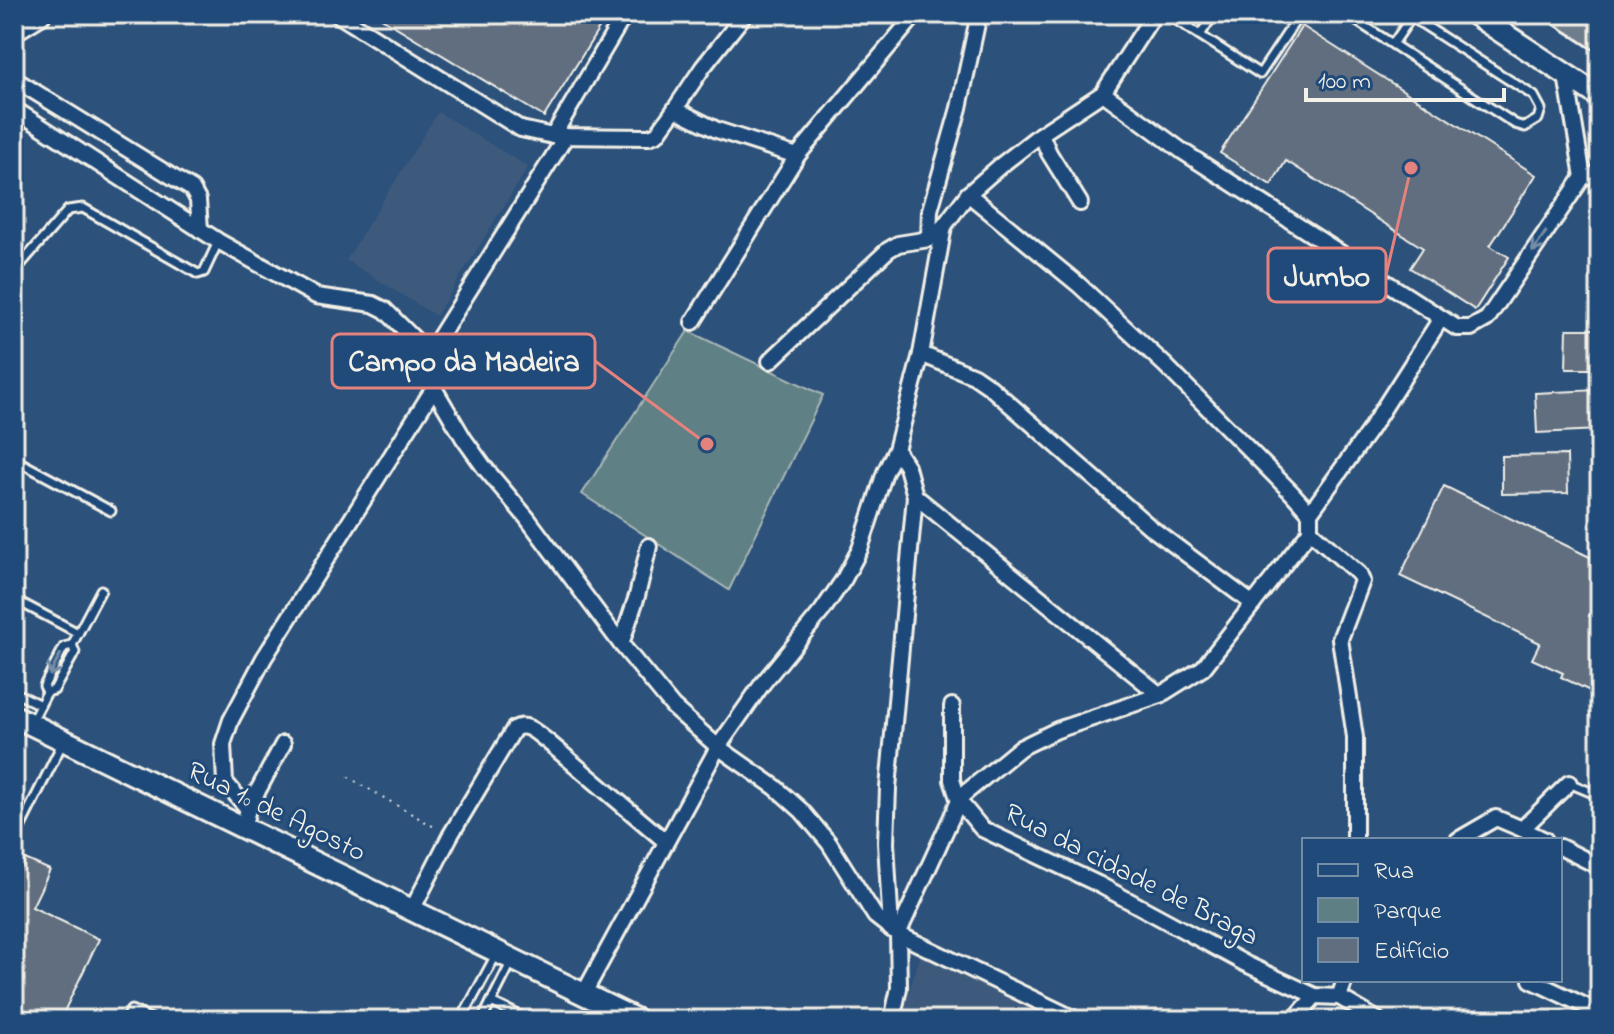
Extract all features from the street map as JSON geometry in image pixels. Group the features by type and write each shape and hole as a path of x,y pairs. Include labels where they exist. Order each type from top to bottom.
{"highway":[{"path":"1563,14 1600,38"}],"main road":[{"path":"14,30 40,14"},
{"path":"1474,14 1600,97"},
{"name":"Rua 1º de Agosto","path":"22,720 246,818 412,910 637,1020"}],"street":[{"path":"337,14 521,129 559,136 649,137 657,134 703,67 745,14"},
{"path":"429,354 559,136 625,14"},
{"path":"693,322 797,156 916,14"},
{"path":"929,239 930,210 959,108 979,14"},
{"path":"770,361 888,250 898,244 929,239 944,226 968,194 1041,134 1103,93 1154,14"},
{"path":"1566,75 1583,177"},
{"path":"14,79 192,189 198,200 200,230"},
{"path":"1103,93 1182,151 1440,320 1464,329 1480,325 1487,319 1583,177 1600,173"},
{"path":"14,109 200,230 316,296 373,304 385,310 429,354 434,388 477,458 527,518 621,644 673,707 718,747 775,787 802,811 829,843 872,912 895,932 1077,1020"},
{"path":"675,109 717,130 797,156"},
{"path":"1041,134 1080,203"},
{"path":"968,194 1079,285 1165,365 1310,513"},
{"path":"583,995 718,747 844,579 860,549 885,472 896,450 921,354 944,226"},
{"path":"895,932 959,801 980,779 1020,748 1057,730 1160,695 1188,679 1210,661 1310,531 1310,513 1369,431 1440,320"},
{"path":"921,354 974,376 990,387 1150,527 1253,604"},
{"path":"246,818 225,782 223,744 231,720 264,658 434,388"},
{"path":"892,1020 899,988 886,843 888,788 915,496 907,467 896,450"},
{"path":"915,496 1160,695"},
{"path":"1310,531 1359,574 1362,581 1340,639 1355,737 1355,838"},
{"path":"621,644 649,546"},
{"name":"Rua da cidade de Braga","path":"952,706 950,765 959,801 969,817 992,835 1098,884 1246,964 1315,996 1339,997 1378,1020"},
{"path":"412,910 450,836 514,729 520,725 527,726 547,741 665,841"},
{"path":"246,818 283,744"},
{"path":"1522,829 1569,783"},
{"path":"1461,838 1496,818 1541,838"},
{"path":"1562,848 1600,867"},
{"path":"1339,997 1344,982"},
{"path":"1535,982 1600,1013"},
{"path":"1294,1020 1315,996"}],"lane":[{"path":"1167,14 1260,74 1300,14"},
{"path":"1188,27 1197,14"},
{"path":"1200,35 1214,14"},
{"path":"1346,14 1515,124 1530,126 1538,119 1541,109 1534,96 1411,15 1393,44"},
{"path":"14,272 62,216 74,208 83,208 198,274 204,272 218,241"},
{"path":"14,459 111,511"},
{"path":"22,720 40,705 47,692 54,690 75,652 72,645 101,590"},
{"path":"14,599 78,633"},
{"path":"14,692 40,705"},
{"path":"14,840 64,740"},
{"path":"1569,783 1600,796"},
{"path":"482,1020 505,957"},
{"path":"461,1020 505,957"},
{"path":"491,1002 529,1020"},
{"path":"126,1020 131,1010 154,1020"},
{"path":"282,1020 284,1017 290,1020"}],"path":[{"path":"348,777 450,836"}],"shaded area":[{"path":"438,112 528,167 436,316 346,260"},
{"path":"921,954 1055,1020 900,1020"}],"green space":[{"path":"688,331 823,395 729,590 582,494"}],"building":[{"path":"375,14 608,14 544,117"},
{"path":"1302,26 1536,175 1490,246 1509,257 1475,310 1410,268 1423,248 1286,161 1271,185 1220,153"},
{"path":"1567,329 1600,329 1600,369 1566,369"},
{"path":"1597,390 1599,430 1537,433 1535,393"},
{"path":"1567,455 1568,493 1502,494 1502,456"},
{"path":"1444,486 1600,562 1600,594 1589,616 1600,621 1600,696 1561,677 1563,673 1532,659 1540,643 1400,576"},
{"path":"25,859 50,870 32,907 99,939 60,1020 14,1020 14,882"}],"place":[{"name":"Jumbo","path":"1411,168"},
{"name":"Campo da Madeira","path":"707,444"}]}
